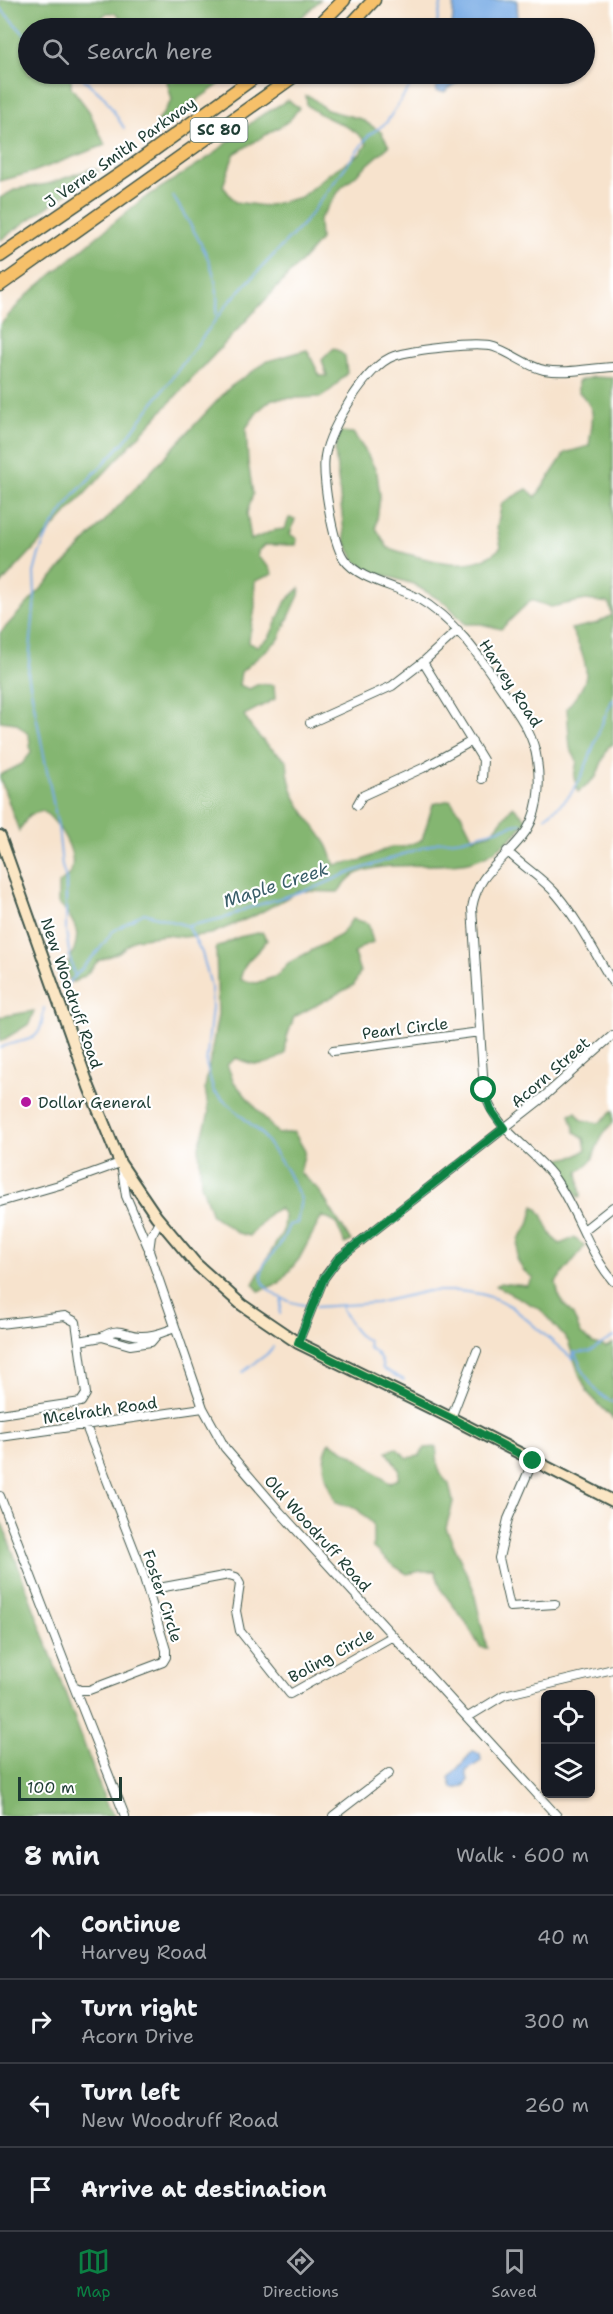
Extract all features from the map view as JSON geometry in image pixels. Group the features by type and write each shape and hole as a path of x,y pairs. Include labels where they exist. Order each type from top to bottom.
{"main road":[{"path":"326,18 344,0"},
{"path":"357,18 374,0"},
{"name":"J Verne Smith Parkway","path":"0,256 129,168 245,84"},
{"name":"SC 80","path":"0,285 283,84"},
{"name":"New Woodruff Road","path":"0,836 89,1087 121,1164 159,1221 196,1264 251,1311 298,1343 613,1501"}],"street":[{"name":"Harvey Road","path":"613,367 544,370 495,348 480,345 393,356 379,364 369,376 335,427 324,459 332,520 340,552 351,567 415,596 458,630 479,654 522,720 534,744 539,776 537,803 526,831 484,876 478,886 472,908 487,1100 504,1128 537,1157 551,1174 569,1201 600,1263 613,1281"},
{"path":"310,723 392,686 458,630"},
{"path":"423,662 483,760 482,778"},
{"path":"357,805 362,796 423,768 472,741"},
{"path":"507,851 549,886 564,903 613,983"},
{"name":"Pearl Circle","path":"333,1051 480,1032"},
{"name":"Acorn Street","path":"298,1343 324,1278 338,1259 504,1128 613,1035"},
{"path":"0,1202 121,1164"},
{"name":"Old Woodruff Road","path":"121,1164 126,1196 148,1247 203,1408 216,1433 238,1465 557,1816"},
{"path":"584,1230 613,1207"},
{"path":"148,1247 159,1221"},
{"path":"0,1324 65,1316 76,1322 86,1394 81,1402 0,1414"},
{"path":"79,1341 122,1331 141,1336 157,1335 174,1328"},
{"path":"451,1418 477,1351"},
{"name":"Mcelrath Road","path":"0,1437 203,1408"},
{"name":"Foster Circle","path":"74,1687 89,1690 161,1664 165,1659 166,1650 148,1590 86,1426"},
{"path":"533,1461 508,1519 499,1558 510,1607 555,1604"},
{"path":"0,1496 125,1816"},
{"name":"Boling Circle","path":"148,1590 229,1575 236,1577 240,1584 236,1611 240,1631 290,1694 393,1636"},
{"path":"468,1717 504,1695 613,1669"},
{"path":"333,1816 389,1773"}],"green space":[{"path":"0,0 320,0 301,18 121,18 114,13 107,13 102,18 18,18 18,84 71,84 89,111 105,145 33,172 0,181"},
{"path":"168,84 220,84 157,128 158,121 172,100"},
{"path":"306,96 311,97 327,110 361,119 381,132 389,146 341,188 319,220 320,240 308,254 0,585 0,325 26,296 140,201 211,156 257,118 288,100 299,108 289,121 234,154 223,186 235,202 265,206 301,197 331,172 360,154 367,144 361,137 346,126 314,111 307,105"},
{"path":"93,168 99,171 0,240 0,198 16,189 48,184"},
{"path":"334,348 345,356 347,373 332,389 321,397 272,399 258,411 246,428 253,494 247,513 251,540 275,530 285,529 289,518 295,519 290,534 297,539 296,545 265,545 258,551 258,557 273,574 255,581 255,609 249,643 257,646 269,638 286,601 300,588 279,639 241,672 239,685 249,689 259,684 274,685 275,699 244,715 258,735 287,761 288,775 295,796 327,845 335,865 363,860 391,847 403,847 422,840 433,804 450,800 461,814 473,838 492,833 513,806 527,820 501,846 477,860 454,864 371,869 352,876 338,892 299,891 256,915 211,934 183,937 166,935 135,939 119,952 98,961 85,976 73,982 69,979 66,967 75,948 77,933 66,911 58,903 58,885 71,871 72,855 55,822 43,811 29,815 19,831 0,778 0,775 22,764 31,753 29,735 16,723 0,721 0,633 230,387 268,361 307,350 320,376 327,376 322,360"},
{"path":"593,377 613,378 613,744 608,747 596,777 578,792 574,777 577,761 570,748 567,708 584,684 586,670 581,651 571,629 598,623 612,615 609,603 586,600 551,607 531,600 501,629 481,624 465,624 447,604 413,584 371,571 355,561 345,541 335,451 340,432 353,433 366,452 377,473 380,496 376,528 388,548 431,560 462,563 476,561 490,556 501,547 497,527 502,503 527,489 536,497 565,453 589,446 592,410 578,391 578,381"},
{"path":"352,919 368,923 373,942 363,946 354,954 360,972 354,985 294,1017 287,1037 285,1054 261,1064 249,1063 236,1058 227,1065 234,1082 278,1134 294,1132 305,1151 300,1173 318,1189 351,1241 345,1244 336,1223 322,1216 299,1259 279,1283 259,1291 253,1284 283,1231 284,1215 279,1208 270,1213 249,1236 238,1233 212,1215 201,1184 199,1146 209,1113 205,1088 218,1015 216,948 239,937 262,932 267,940 248,961 240,980 256,983 277,976 288,963 341,935"},
{"path":"34,1011 29,1024 0,1042 0,1017"},
{"path":"613,1111 613,1123 598,1143 593,1158 578,1172 581,1195 579,1198 558,1166 561,1159 576,1156 586,1150 584,1138 575,1132 570,1114 576,1112 582,1120 599,1123"},
{"path":"534,1206 542,1214 555,1240 560,1244 574,1238 585,1246 556,1282 559,1298 573,1315 581,1334 593,1343 606,1347 613,1343 613,1419 588,1393 568,1341 540,1309 496,1286 500,1283 527,1286 533,1278 523,1270 517,1259 519,1239 529,1225"},
{"path":"330,1442 357,1458 389,1483 398,1479 399,1469 387,1452 396,1448 408,1458 419,1456 425,1448 436,1447 439,1473 449,1484 453,1502 446,1528 473,1588 487,1648 480,1647 465,1621 442,1591 435,1571 407,1574 391,1564 373,1548 373,1524 357,1509 336,1502 327,1480 324,1464 326,1449"},
{"path":"0,1517 107,1806 115,1816 0,1816"}],"water":[{"path":"454,0 517,0 518,18 453,18"},
{"path":"437,84 456,84 444,92 436,91"},
{"path":"473,1751 480,1754 481,1761 466,1771 468,1780 464,1786 452,1788 449,1778"}],"waterway":[{"path":"438,18 442,0"},
{"path":"0,8 18,27"},
{"path":"89,84 105,98 124,128"},
{"path":"75,977 66,931 66,879 62,866 58,827 28,674 35,596 34,573 39,554 49,531 74,495 124,442 229,302 304,223 369,135 386,123 411,84"},
{"path":"173,196 198,238 211,268 216,283 216,315"},
{"name":"Maple Creek","path":"545,817 566,799 579,781 613,699"},
{"name":"Maple Creek","path":"65,987 99,950 112,932 144,913 188,926 228,917 245,909 319,886 346,874 439,842 463,839 521,823"},
{"path":"188,926 202,953 211,986 212,1007 206,1064 214,1092 262,1134 287,1171 301,1199 297,1223 289,1225 279,1246 264,1265 263,1282 275,1295 309,1306"},
{"name":"Maple Creek","path":"0,1048 36,1035 40,1029 44,1008"},
{"path":"315,1307 376,1303 428,1291 460,1291 481,1294 512,1307 573,1359 574,1352"},
{"path":"280,1314 282,1299"},
{"path":"341,1307 359,1335 368,1340 369,1348 379,1357 383,1369 404,1380"},
{"path":"575,1353 590,1351 613,1337"},
{"path":"243,1372 273,1347"},
{"path":"574,1352 594,1388 599,1394 613,1402"}],"place":[{"name":"Dollar General","path":"26,1102"}],"route":[{"path":"484,1090 491,1110 504,1128 338,1259 324,1278 298,1343 533,1461"}]}
